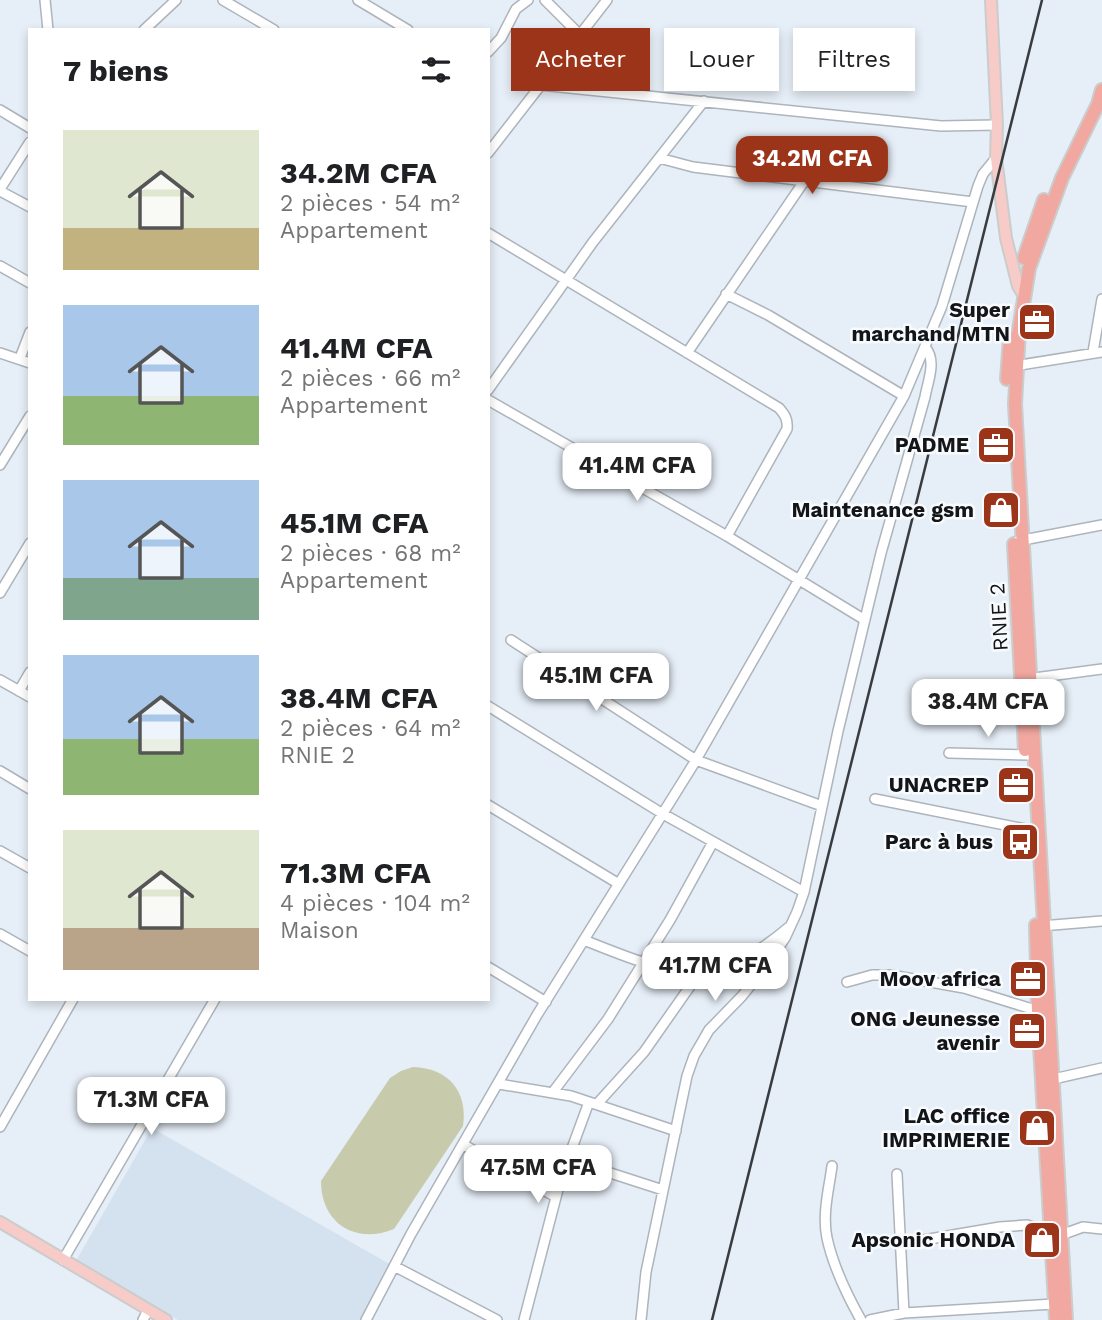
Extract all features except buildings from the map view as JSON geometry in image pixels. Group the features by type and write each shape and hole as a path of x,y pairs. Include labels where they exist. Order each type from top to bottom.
{"highway":[{"name":"RNIE 2","path":"1066,1320 1056,1234 1050,1136 1011,366 1026,252 1041,207 1065,156 1099,100"},
{"name":"RNIE 2","path":"1056,1234 1056,1320"}],"main road":[{"path":"991,0 996,158 1006,238 1021,290"},
{"path":"0,1222 146,1315 166,1320"}],"street":[{"path":"45,0 48,28"},
{"path":"149,28 176,0"},
{"path":"223,0 271,28"},
{"path":"359,0 405,28"},
{"path":"490,50 501,38 516,9 528,0"},
{"path":"545,0 573,28"},
{"path":"585,28 607,0"},
{"path":"490,150 535,91"},
{"path":"602,91 941,126 997,125"},
{"path":"490,387 593,242 704,101"},
{"path":"0,110 28,127"},
{"path":"28,145 0,190 28,206"},
{"path":"659,158 693,167 973,202"},
{"path":"366,1320 394,1266 546,1002 696,760 904,396 950,283 973,202 984,174 996,158"},
{"path":"687,353 805,180"},
{"path":"490,234 779,408 788,422 787,429 727,536"},
{"path":"0,266 28,282"},
{"path":"726,294 768,315 904,396"},
{"path":"1011,366 1097,352 1102,299"},
{"path":"20,358 28,337"},
{"path":"641,1320 646,1272 688,1076 709,1030 763,970 792,924 804,892 865,620 933,361 925,347"},
{"path":"0,353 28,362"},
{"path":"490,401 727,536 865,620"},
{"path":"0,465 28,419"},
{"path":"1018,541 1102,525"},
{"path":"0,593 28,546"},
{"path":"511,640 696,760 822,806"},
{"path":"1026,679 1102,669"},
{"path":"19,691 28,676"},
{"path":"0,680 28,696"},
{"path":"490,707 663,814 804,892"},
{"path":"949,752 1030,755"},
{"path":"0,771 28,788"},
{"path":"875,799 1034,829"},
{"path":"490,807 619,884"},
{"path":"553,1092 608,1019 670,920 713,842"},
{"path":"0,851 28,867"},
{"path":"1040,926 1102,920"},
{"path":"584,940 642,963 700,972 728,965 763,949 792,924"},
{"path":"0,934 28,950"},
{"path":"490,968 546,1002"},
{"path":"524,1320 567,1159 593,1103 644,1052 700,972"},
{"path":"847,982 872,975 891,975 964,988 1044,1012"},
{"path":"0,1126 72,1001"},
{"path":"63,1260 214,1001"},
{"path":"1048,1080 1102,1068"},
{"path":"499,1084 553,1092 676,1131"},
{"path":"464,1145 556,1197"},
{"path":"567,1159 663,1190"},
{"path":"832,1166 825,1209 827,1238 847,1293 861,1320"},
{"path":"897,1174 904,1313"},
{"path":"900,1244 1000,1227 1027,1225 1056,1234 1083,1227 1102,1229"},
{"path":"394,1266 498,1320"},
{"path":"870,1320 904,1313 1054,1304"}],"shaded area":[{"path":"152,1128 391,1265 361,1320 178,1320 76,1261"}],"green space":[{"path":"413,1067 436,1072 453,1084 462,1102 463,1126 394,1229 380,1233 354,1232 334,1219 327,1208 321,1181 390,1078"}],"railway":[{"path":"712,1320 1042,0"}],"place":[{"name":"Super marchand MTN","path":"1037,322"},
{"name":"PADME","path":"996,445"},
{"name":"Maintenance gsm","path":"1001,510"},
{"name":"UNACREP","path":"1016,785"},
{"name":"Parc à bus","path":"1020,842"},
{"name":"Moov africa","path":"1028,979"},
{"name":"ONG Jeunesse avenir","path":"1027,1031"},
{"name":"LAC office IMPRIMERIE","path":"1037,1128"},
{"name":"Apsonic HONDA","path":"1042,1240"}]}
